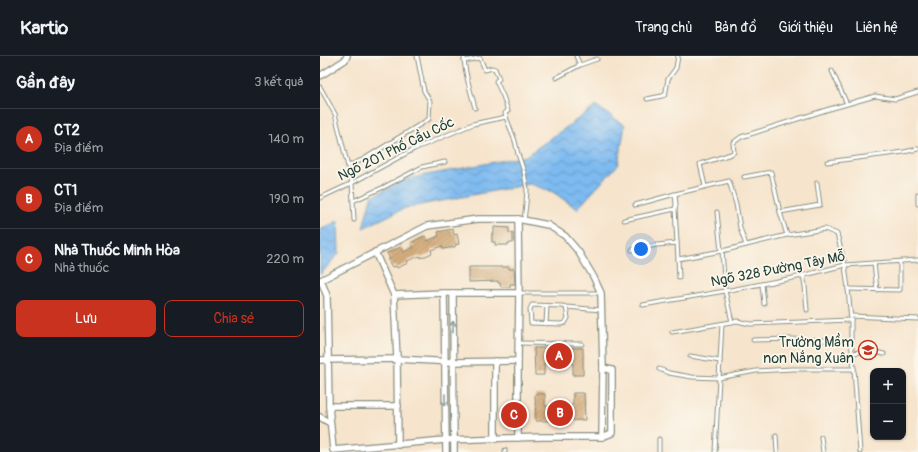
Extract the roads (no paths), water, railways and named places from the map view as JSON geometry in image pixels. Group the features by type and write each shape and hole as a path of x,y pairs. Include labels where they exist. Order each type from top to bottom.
{"street":[{"path":"320,76 344,60 347,56"},
{"path":"602,437 603,368 600,293 593,276 578,251 565,236 548,225 521,220 478,219 426,226 320,281 327,296 330,423 333,450 445,440 602,437 612,433 613,394 612,370 603,368"},
{"path":"518,438 518,343 521,220"},
{"path":"374,252 394,295 397,359 398,445"},
{"path":"444,293 446,452"},
{"path":"453,293 454,452"},
{"path":"394,295 519,293"},
{"path":"320,360 397,359 445,362 518,361"},
{"path":"495,361 495,439"},
{"path":"330,406 398,406"},
{"path":"320,417 330,423"}],"lane":[{"path":"348,166 364,159 429,119 430,101 424,91 416,56"},
{"path":"464,56 464,62 475,108"},
{"path":"576,56 580,65"},
{"path":"647,99 665,94 668,79 676,68 678,56"},
{"path":"464,62 480,58 485,70 492,68 495,69 499,79 496,81 508,111 505,113 524,172 527,190 526,204 521,220"},
{"path":"556,78 580,65 597,59"},
{"path":"832,71 847,104"},
{"path":"320,87 334,114 348,166 352,183 354,220"},
{"path":"705,186 700,164 731,154 734,152 733,143 741,137 875,96 895,99 918,93"},
{"name":"Ngõ 201 Phố Cầu Cốc","path":"320,198 422,146 473,124 506,117"},
{"path":"827,162 918,149"},
{"path":"353,201 422,167 445,162"},
{"path":"744,177 771,172 787,235"},
{"path":"635,205 729,181 736,204 740,228 746,245"},
{"path":"780,212 820,205 817,183"},
{"path":"675,194 676,243 679,278"},
{"path":"918,194 918,204"},
{"path":"624,220 675,209"},
{"path":"717,212 725,291 732,322"},
{"path":"678,259 825,228 837,234 845,265 848,289 860,452"},
{"path":"632,250 676,243"},
{"name":"Ngõ 328 Đường Tây Mỗ","path":"643,305 762,284 845,265 918,260"},
{"path":"848,289 900,290 900,262"},
{"path":"874,263 877,290"},
{"path":"803,275 807,310"},
{"path":"762,284 764,304"},
{"path":"519,293 600,293"},
{"path":"566,306 568,318 565,323 531,323 530,309 532,306 566,306 601,310"},
{"path":"546,324 547,306"},
{"path":"672,332 737,321 750,324 851,318 918,319"},
{"path":"715,452 722,324"},
{"path":"753,340 789,339 851,341"},
{"path":"518,343 582,344"},
{"path":"852,353 871,352 884,354"},
{"path":"690,356 720,361"},
{"path":"659,369 676,375 719,378 756,371 784,369 854,369"},
{"path":"603,394 613,394"},
{"path":"776,435 777,452"},
{"path":"821,437 823,452"},
{"path":"659,439 659,452"}],"water":[{"path":"596,106 625,125 618,165 577,209 553,192 530,184 405,208 363,228 371,197 406,179 526,156"},
{"path":"338,221 339,253 320,275 320,230"}],"place":[{"name":"Trường Mầm non Nắng Xuân","path":"868,350"},
{"name":"CT2","path":"559,356"},
{"name":"CT1","path":"560,413"},
{"name":"Nhà Thuốc Minh Hòa","path":"514,415"}]}
